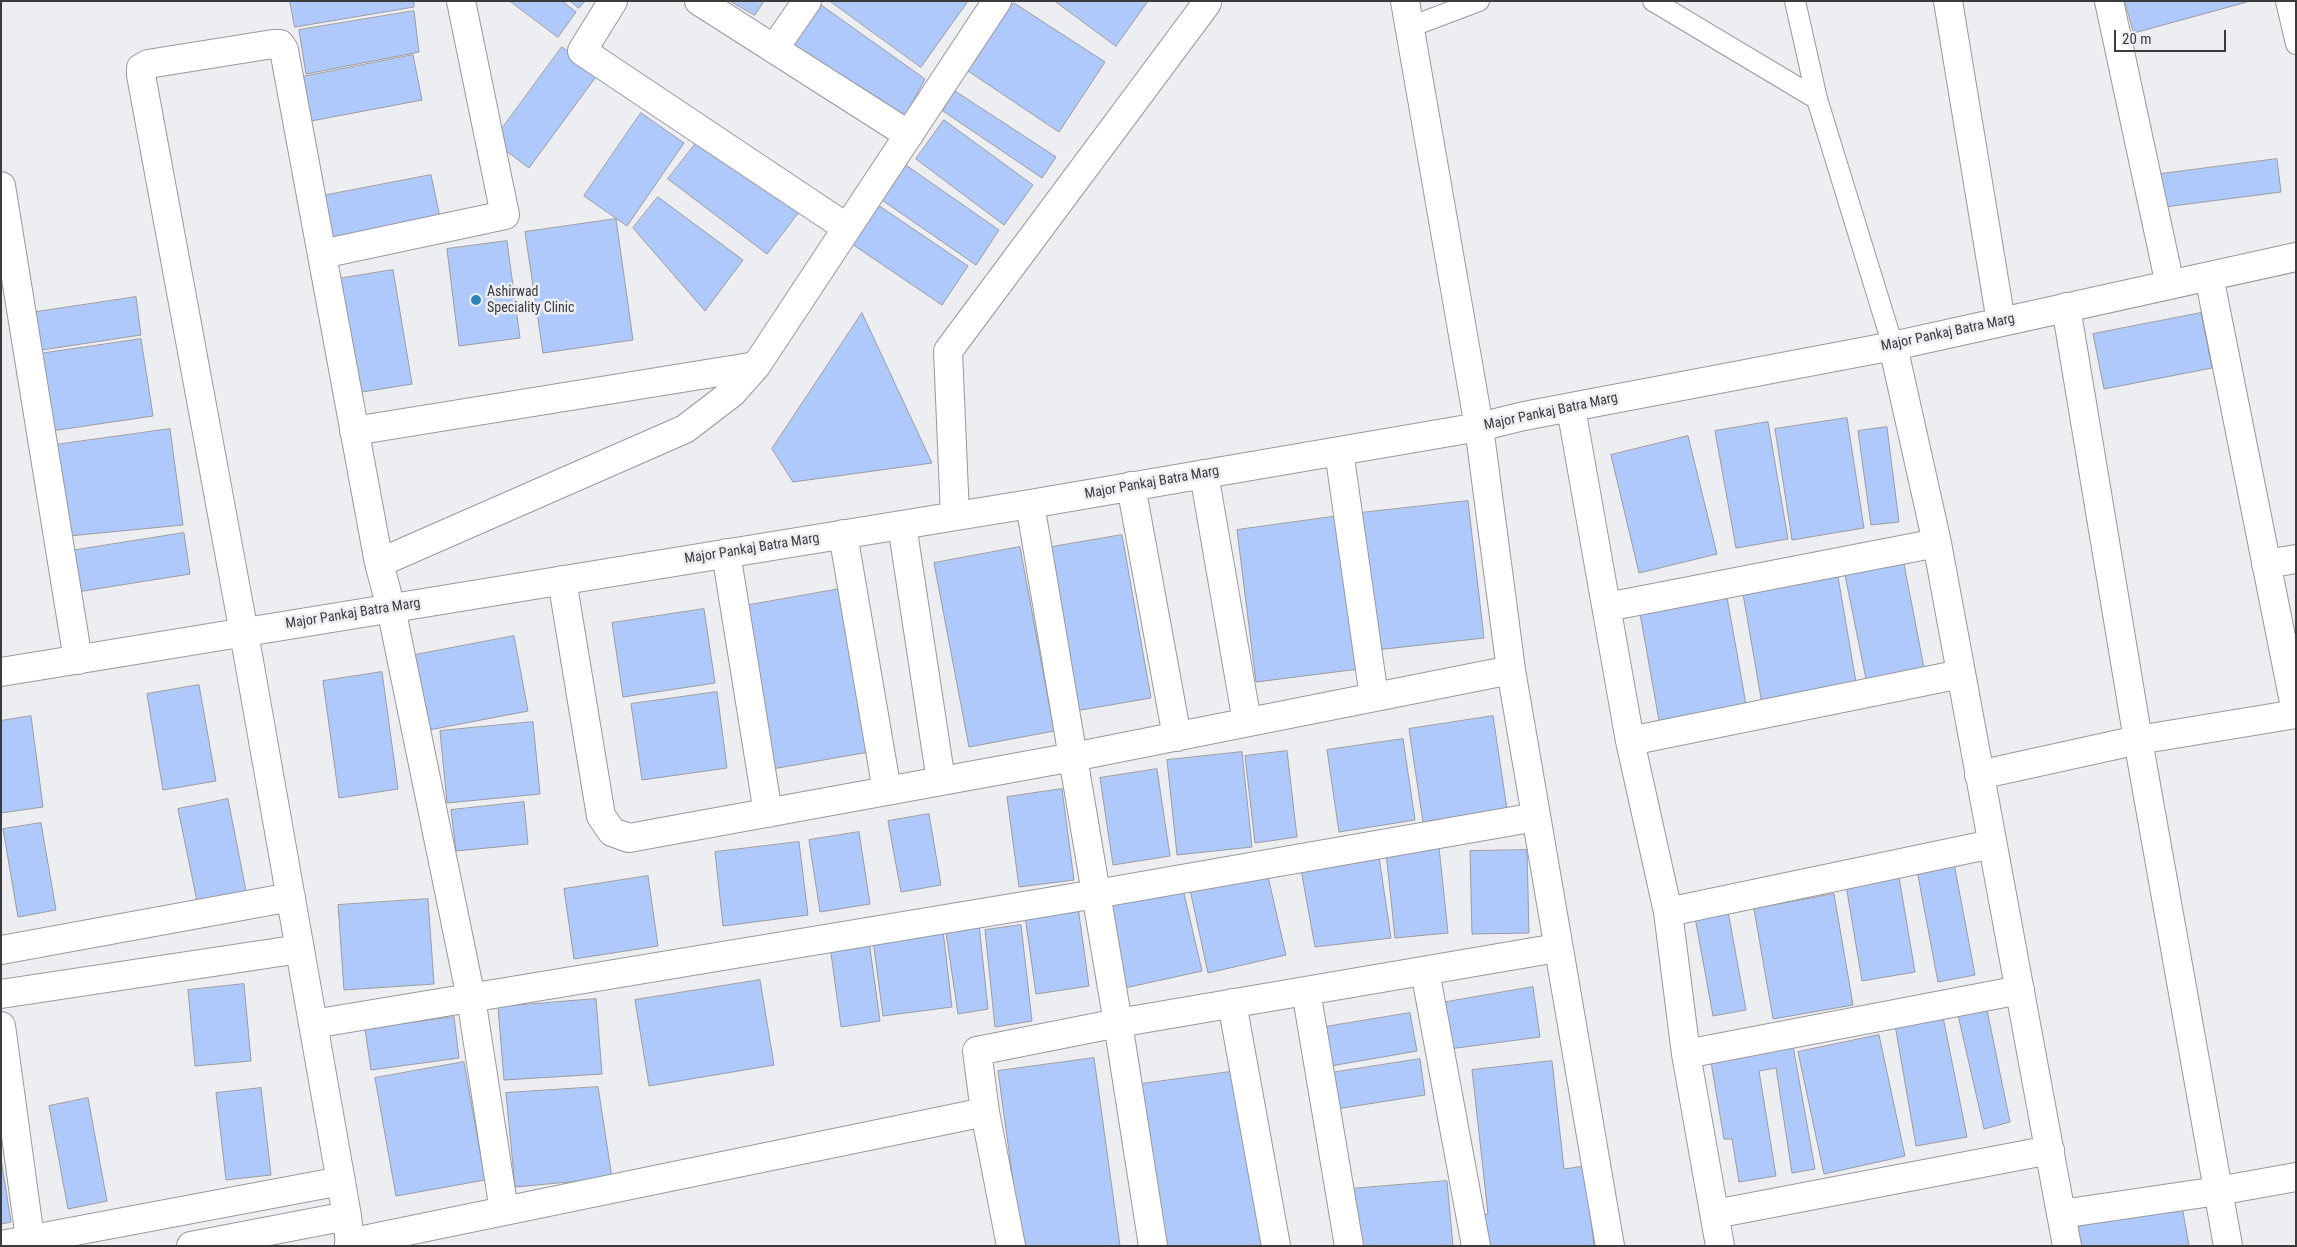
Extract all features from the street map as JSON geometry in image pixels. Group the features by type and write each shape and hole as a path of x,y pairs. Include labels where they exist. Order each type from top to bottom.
{"street":[{"path":"322,254 505,215 461,1"},
{"path":"613,1 582,50 847,228"},
{"path":"699,1 909,135"},
{"path":"774,49 807,1"},
{"path":"379,564 685,429 732,393 756,366 997,1"},
{"path":"955,516 948,351 1207,3 1205,1"},
{"path":"1948,1 2001,322"},
{"path":"2109,1 2170,285"},
{"path":"1407,14 1479,427 1511,670 1557,948 1610,1246"},
{"path":"504,1211 471,998 391,608 379,564 284,50 280,44 148,64 141,68 244,632 341,1181 350,1244 985,1112"},
{"path":"1,186 78,660"},
{"name":"Major Pankaj Batra Marg","path":"1,672 1030,504 1479,427 1893,346 2296,257"},
{"path":"1979,775 2138,740 2296,713 2209,276"},
{"path":"2066,307 2138,740 2228,1246"},
{"path":"1893,346 1936,543 2067,1246"},
{"path":"354,431 756,366"},
{"path":"1570,408 1630,741 1668,912 1686,1054 1720,1246"},
{"path":"1339,451 1374,697"},
{"path":"1204,474 1247,722"},
{"path":"1131,486 1177,737"},
{"path":"1030,504 1118,1022 1153,1246"},
{"path":"902,525 941,781"},
{"path":"843,534 887,791"},
{"path":"1607,607 1936,543"},
{"path":"726,553 768,813"},
{"path":"2266,564 2296,559"},
{"path":"562,580 602,816 612,832 629,838 1073,757 1511,670"},
{"path":"1630,741 1960,674"},
{"path":"313,1024 1096,894 1536,816"},
{"path":"1668,912 1992,844"},
{"path":"1,950 291,897"},
{"path":"1011,1246 985,1112 977,1051 1118,1022 1557,948"},
{"path":"1,994 300,949"},
{"path":"1425,970 1476,1246"},
{"path":"1686,1054 2020,990"},
{"path":"1306,991 1350,1246"},
{"path":"1232,1004 1276,1246"},
{"path":"1,1026 30,1243"},
{"path":"1714,1214 2050,1150"},
{"path":"2061,1214 2218,1191 2296,1177"},
{"path":"1,1245 30,1243 341,1181"},
{"path":"191,1246 347,1216"}],"lane":[{"path":"1407,14 1480,1"},
{"path":"1653,1 1817,99"},
{"path":"1795,1 1817,99 1893,346"},
{"path":"2286,1 2296,44"}],"building":[{"path":"290,1 414,1 414,7 295,27"},
{"path":"510,1 562,1 576,12 558,37"},
{"path":"570,1 585,1 579,8"},
{"path":"730,1 764,1 755,15"},
{"path":"830,1 968,1 921,67"},
{"path":"1055,1 1148,1 1116,46"},
{"path":"2125,1 2247,1 2247,2 2134,33"},
{"path":"1014,3 1105,62 1059,132 965,69"},
{"path":"821,5 925,79 902,122 794,45"},
{"path":"414,11 419,52 306,74 299,30"},
{"path":"562,47 598,74 529,168 493,141"},
{"path":"413,55 422,100 306,122 297,78"},
{"path":"955,91 1056,157 1042,178 943,111"},
{"path":"641,113 684,143 627,226 584,196"},
{"path":"944,120 1033,185 1004,225 916,159"},
{"path":"700,138 799,212 767,254 668,179"},
{"path":"2277,159 2281,192 2157,208 2153,175"},
{"path":"900,161 999,230 976,265 876,196"},
{"path":"431,175 442,227 326,250 317,197"},
{"path":"658,197 743,260 705,311 633,228"},
{"path":"872,201 968,266 942,305 846,240"},
{"path":"616,219 633,340 543,353 525,232"},
{"path":"507,241 520,338 459,346 447,249"},
{"path":"393,270 412,384 356,393 337,279"},
{"path":"136,297 141,335 35,351 30,313"},
{"path":"862,313 932,463 793,482 772,449"},
{"path":"2201,313 2212,368 2104,389 2093,334"},
{"path":"141,339 153,416 51,431 39,354"},
{"path":"1847,418 1864,528 1792,540 1775,429"},
{"path":"1768,422 1788,539 1736,548 1715,431"},
{"path":"1887,427 1899,522 1871,525 1858,431"},
{"path":"170,429 183,525 69,536 55,445"},
{"path":"1688,436 1717,554 1639,573 1611,455"},
{"path":"1468,501 1484,638 1376,650 1360,513"},
{"path":"1339,516 1359,669 1256,682 1237,530"},
{"path":"184,533 190,574 77,592 70,551"},
{"path":"1122,535 1151,698 1075,711 1046,548"},
{"path":"1020,547 1054,731 969,747 934,563"},
{"path":"1903,559 1925,673 1867,684 1844,570"},
{"path":"1837,571 1857,688 1762,704 1742,588"},
{"path":"1725,586 1747,710 1660,726 1638,602"},
{"path":"840,589 869,752 772,769 744,606"},
{"path":"704,609 715,683 623,697 612,623"},
{"path":"514,636 528,711 429,730 415,655"},
{"path":"382,672 398,789 339,798 323,681"},
{"path":"199,685 216,781 163,790 147,694"},
{"path":"717,692 727,768 642,780 631,704"},
{"path":"31,716 43,807 1,813 1,721"},
{"path":"1493,716 1507,809 1423,822 1409,729"},
{"path":"533,722 540,794 447,803 440,731"},
{"path":"1403,739 1415,820 1339,832 1327,750"},
{"path":"1287,751 1297,837 1255,843 1245,756"},
{"path":"1242,752 1252,847 1177,855 1167,760"},
{"path":"1157,769 1170,856 1113,865 1100,778"},
{"path":"1062,789 1074,880 1019,887 1007,797"},
{"path":"228,799 246,891 197,901 178,809"},
{"path":"524,802 528,844 456,851 451,810"},
{"path":"929,814 941,885 901,892 888,821"},
{"path":"41,823 56,910 18,917 3,829"},
{"path":"859,832 870,904 820,912 809,840"},
{"path":"799,842 808,915 723,926 715,852"},
{"path":"1439,847 1448,933 1395,938 1386,852"},
{"path":"1378,850 1391,938 1315,947 1300,864"},
{"path":"1527,850 1529,933 1472,934 1470,851"},
{"path":"1953,858 1975,975 1938,982 1916,865"},
{"path":"1266,868 1286,955 1208,973 1189,885"},
{"path":"1898,871 1915,972 1862,981 1845,879"},
{"path":"648,876 658,946 574,959 564,889"},
{"path":"1182,885 1202,971 1120,989 1101,904"},
{"path":"1834,894 1853,1005 1773,1019 1754,909"},
{"path":"428,899 434,984 344,990 338,905"},
{"path":"1727,906 1746,1010 1713,1016 1694,912"},
{"path":"1078,907 1089,986 1036,994 1025,916"},
{"path":"978,915 988,1009 958,1014 944,920"},
{"path":"1021,925 1032,1021 995,1027 985,930"},
{"path":"943,931 952,1007 883,1016 873,940"},
{"path":"869,941 880,1021 841,1027 830,946"},
{"path":"760,980 774,1065 649,1086 635,1000"},
{"path":"244,984 251,1061 195,1066 188,990"},
{"path":"1533,987 1540,1037 1449,1049 1441,1003"},
{"path":"596,999 602,1074 504,1080 498,1007"},
{"path":"1987,1010 2010,1122 1984,1129 1958,1015"},
{"path":"1410,1013 1417,1051 1325,1067 1319,1028"},
{"path":"454,1017 459,1058 371,1070 365,1029"},
{"path":"1943,1017 1967,1137 1916,1146 1895,1025"},
{"path":"1879,1035 1905,1156 1824,1174 1798,1052"},
{"path":"1793,1046 1815,1169 1792,1173 1776,1068 1759,1071 1776,1176 1739,1182 1732,1139 1724,1139 1711,1062"},
{"path":"1094,1058 1120,1246 1022,1246 998,1071"},
{"path":"1420,1059 1425,1095 1330,1110 1324,1074"},
{"path":"1552,1061 1564,1169 1585,1166 1594,1246 1484,1246 1481,1215 1488,1214 1472,1070"},
{"path":"464,1062 485,1180 396,1196 375,1078"},
{"path":"1237,1071 1261,1246 1164,1246 1141,1084"},
{"path":"598,1087 612,1178 515,1187 506,1093"},
{"path":"261,1088 271,1175 226,1180 216,1093"},
{"path":"88,1098 107,1201 68,1209 49,1106"},
{"path":"1,1159 11,1222 1,1224"},
{"path":"1447,1181 1453,1246 1355,1246 1350,1189"},
{"path":"2182,1206 2189,1246 2076,1246 2072,1228"}],"place":[{"name":"Ashirwad Speciality Clinic","path":"476,300"}]}
